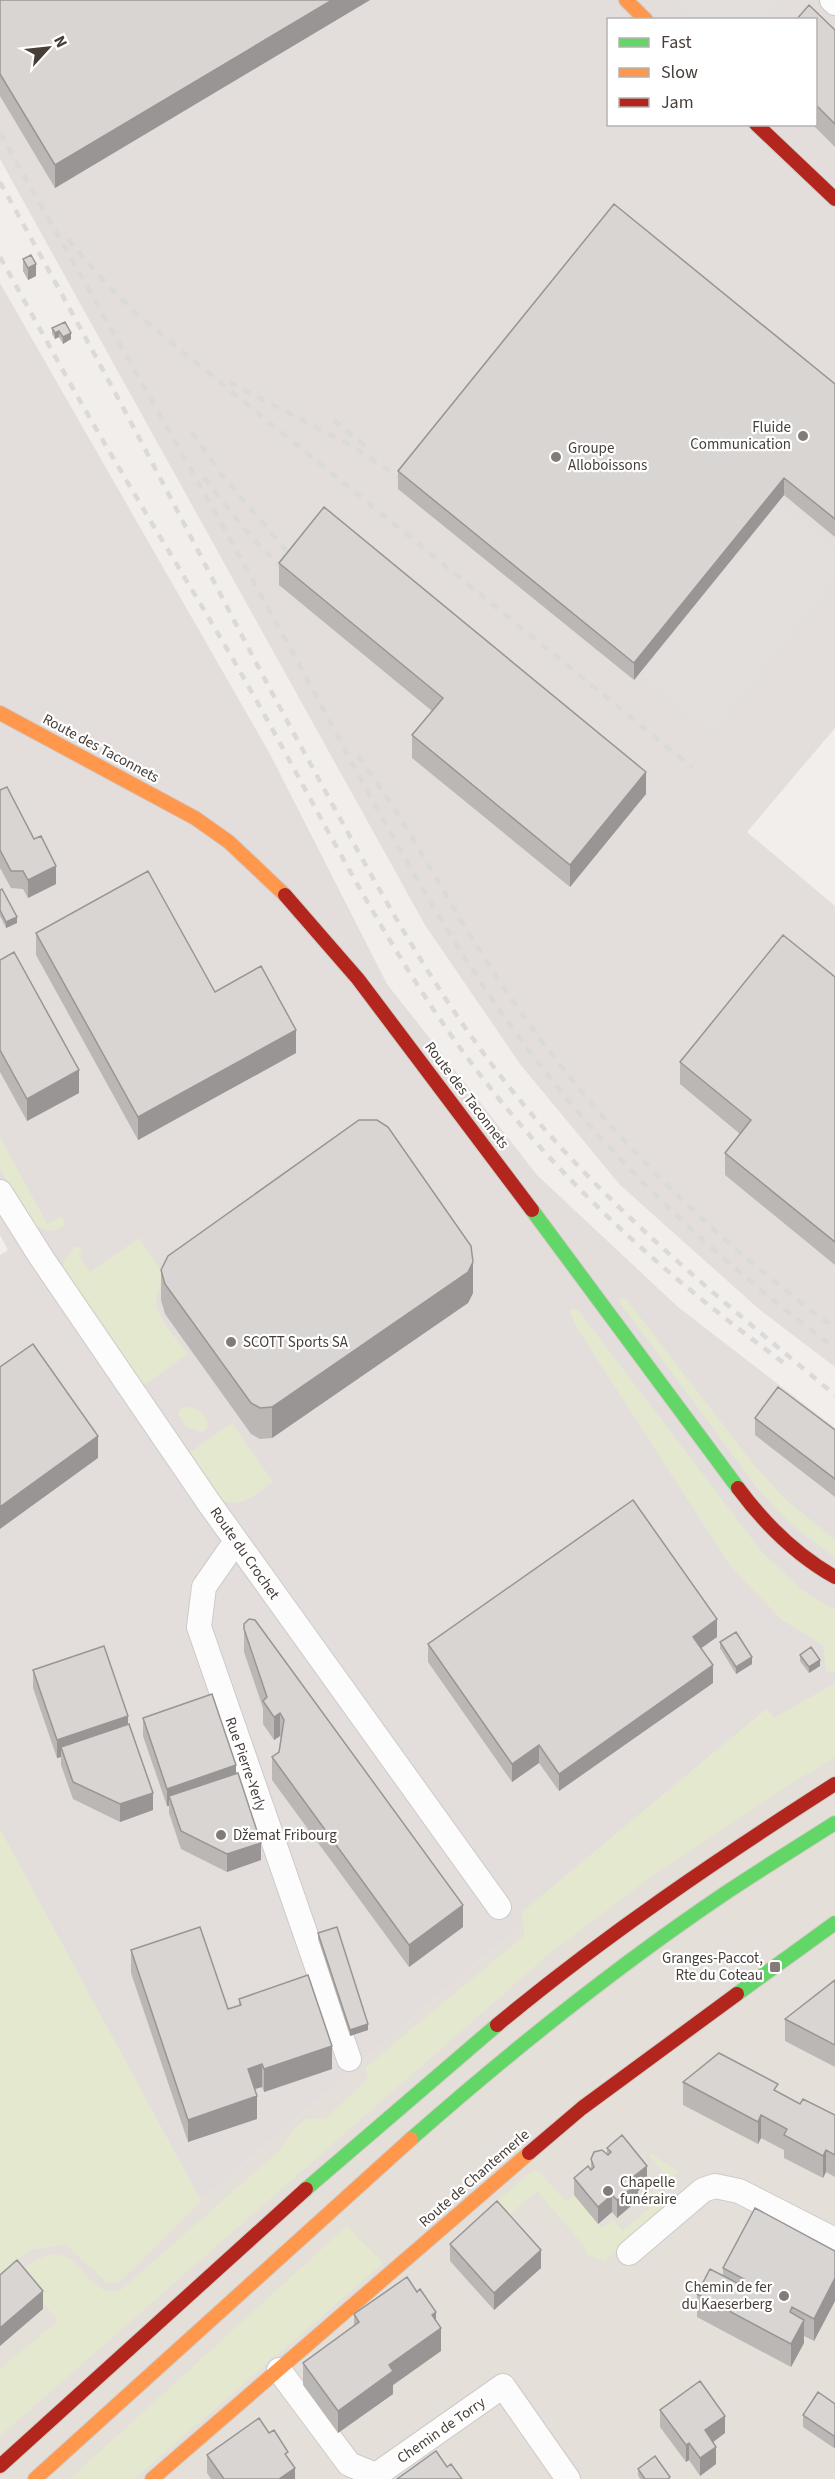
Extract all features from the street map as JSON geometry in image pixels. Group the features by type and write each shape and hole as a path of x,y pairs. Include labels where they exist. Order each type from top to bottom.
{"main road":[{"path":"626,0 644,18"},
{"path":"758,126 835,200"},
{"name":"Route des Taconnets","path":"0,713 195,818 229,842 293,902 358,979 422,1061 741,1492 769,1526 802,1556 835,1577"},
{"path":"0,2466 328,2170 502,2020 651,1905 749,1838 835,1784"},
{"path":"35,2479 358,2187 523,2045 680,1926 766,1866 835,1823"},
{"name":"Route de Chantemerle","path":"152,2479 582,2108 835,1923"}],"street":[{"path":"832,0 835,3"},
{"name":"Route du Crochet","path":"0,1192 41,1257 236,1542 499,1907"},
{"name":"Rue Pierre-Yerly","path":"236,1542 204,1587 199,1627 348,2059"},
{"path":"629,2253 703,2190 715,2186 739,2191 835,2240"},
{"name":"Chemin de Torry","path":"279,2370 349,2464 376,2475 503,2386 568,2479"}],"shaded area":[{"path":"0,0 835,0 835,728 747,832 835,906 835,1367 760,1310 620,1185 520,1064 425,925 0,159"},
{"path":"673,0 777,0 779,2 763,18 692,18"},
{"path":"0,283 270,754 387,984 537,1175 678,1307 835,1428 835,1729 759,1765 508,1936 201,2201 0,1830 0,1255 8,1250 0,1235"},
{"path":"781,504 835,548 835,579 712,733 642,676"},
{"path":"835,1729 835,2479 0,2479 0,1830 201,2201 508,1936 759,1765"}],"green space":[{"path":"0,1137 47,1224 62,1216 65,1221 63,1226 54,1230 46,1230 38,1227 26,1215 3,1176 0,1166"},
{"path":"139,1238 167,1280 159,1289 156,1298 161,1318 188,1354 143,1386 63,1271 64,1260 75,1247 80,1247 82,1252 79,1255 90,1272"},
{"path":"623,1298 627,1300 754,1465 785,1499 835,1540 835,1558 791,1524 761,1493 618,1300"},
{"path":"569,1309 578,1310 762,1552 802,1590 835,1610 835,1672 826,1671 823,1645 782,1620 731,1567 577,1328"},
{"path":"185,1407 201,1412 206,1419 207,1428 202,1432 186,1427 178,1414 180,1409"},
{"path":"232,1423 273,1482 249,1498 236,1503 223,1500 190,1452"},
{"path":"835,1683 835,1757 776,1793 653,1875 549,1954 0,2436 0,2369 58,2321 19,2273 40,2259 55,2255 68,2258 97,2286 108,2291 121,2290 278,2152 294,2130 306,2119 325,2119 368,2079 365,2068 524,1936 522,1912 766,1709 774,1718"},
{"path":"0,1829 201,2201 119,2282 107,2283 66,2244 29,2250 0,2276"},
{"path":"652,2154 678,2172 658,2190 669,2204 604,2261 586,2254 586,2248 537,2191 500,2222 486,2210 532,2171 540,2172 566,2202 574,2195 602,2228 613,2220 623,2231 660,2199 652,2191 667,2177 650,2156"},
{"path":"347,2226 383,2263 134,2479 70,2479"}],"building":[{"path":"0,0 332,0 55,165 0,74"},
{"path":"809,5 835,30 835,124 817,106 817,18 798,18"},
{"path":"614,204 835,384 835,519 784,478 634,663 398,471"},
{"path":"31,255 36,264 28,268 23,259"},
{"path":"65,322 71,333 63,337 59,331 55,333 52,328"},
{"path":"324,507 646,772 570,865 412,735 443,698 279,563"},
{"path":"7,787 34,839 41,836 56,866 28,880 23,871 11,871 0,850 0,790"},
{"path":"148,871 215,992 261,966 296,1030 138,1117 36,933"},
{"path":"2,889 17,917 6,922 0,910 0,890"},
{"path":"783,935 835,977 835,1242 725,1153 751,1120 680,1062"},
{"path":"14,952 79,1070 27,1099 0,1050 0,960"},
{"path":"359,1120 377,1120 388,1127 471,1246 473,1262 468,1272 272,1407 260,1408 251,1403 165,1284 161,1270 168,1256"},
{"path":"33,1344 98,1436 0,1507 0,1367"},
{"path":"778,1387 835,1430 835,1479 755,1418"},
{"path":"633,1500 717,1619 693,1637 713,1665 559,1774 539,1745 512,1764 428,1644"},
{"path":"249,1619 255,1620 463,1905 409,1945 272,1757 279,1752 284,1720 280,1713 274,1717 263,1701 267,1697 244,1629 244,1624"},
{"path":"736,1632 752,1657 736,1667 720,1642"},
{"path":"104,1646 128,1716 57,1740 33,1670"},
{"path":"811,1647 820,1660 809,1667 800,1655"},
{"path":"212,1694 236,1765 167,1789 143,1718"},
{"path":"129,1724 153,1793 120,1804 73,1782 61,1747"},
{"path":"238,1773 261,1843 227,1854 181,1831 169,1796"},
{"path":"200,1927 228,2009 241,2005 239,1999 308,1975 332,2046 264,2069 262,2064 248,2069 257,2096 188,2120 131,1950"},
{"path":"337,1927 368,2024 350,2030 318,1933"},
{"path":"835,1980 835,2045 785,2019"},
{"path":"719,2053 778,2084 774,2090 800,2104 803,2099 835,2115 835,2155 826,2150 823,2156 784,2135 787,2129 761,2115 758,2122 683,2082"},
{"path":"622,2135 647,2166 633,2177 638,2183 617,2200 612,2195 598,2207 574,2178 588,2166 591,2170 594,2167 591,2159 594,2152 602,2150 608,2155 611,2152 607,2148"},
{"path":"497,2201 541,2250 494,2293 450,2244"},
{"name":"Chemin de fer du Kaeserberg","path":"755,2208 835,2251 835,2278 814,2319 792,2307 790,2312 804,2320 791,2344 697,2294 710,2269 741,2285 744,2279 723,2268"},
{"path":"17,2260 43,2291 0,2328 0,2275"},
{"path":"407,2277 417,2292 420,2289 436,2312 432,2315 441,2328 389,2365 393,2371 338,2411 303,2363 359,2322 354,2314"},
{"path":"700,2381 725,2416 705,2430 716,2447 700,2458 689,2443 686,2445 660,2410"},
{"path":"818,2392 835,2404 834,2436 803,2415"},
{"path":"259,2418 269,2433 274,2430 288,2452 285,2454 295,2468 279,2479 224,2479 207,2455"},
{"path":"436,2451 447,2467 451,2464 462,2479 397,2479"},
{"path":"655,2456 670,2477 668,2479 645,2479 638,2469"}],"railway":[{"path":"0,133 238,555 397,845 464,957 501,1011 571,1104 641,1180 715,1251 835,1348"},
{"path":"0,182 357,850 407,936 460,1020 519,1099 592,1180 670,1254 835,1395"},
{"path":"68,239 109,287 140,317 692,767"},
{"path":"0,257 100,436 242,675 382,928 444,1025 512,1114 584,1193 662,1266 788,1366"},
{"path":"229,382 352,446 405,481"},
{"path":"334,420 366,447"},
{"path":"192,432 221,474 297,563"},
{"path":"204,478 248,533 288,575"},
{"path":"358,756 413,839 498,979 533,1029 609,1124 694,1211 739,1252 835,1328"}],"traffic: fast":[{"path":"532,1210 738,1488"},
{"path":"411,2139 526,2042 645,1949 727,1892 835,1823"},
{"path":"737,1994 835,1923"},
{"path":"306,2189 497,2025"}],"traffic: slow":[{"path":"626,0 644,18"},
{"path":"0,713 195,818 229,842 285,895"},
{"path":"35,2479 411,2139"},
{"path":"152,2479 529,2153"}],"traffic: jam":[{"path":"758,126 835,199"},
{"path":"285,895 358,979 532,1210"},
{"path":"738,1488 782,1537 807,1559 835,1577"},
{"path":"497,2025 578,1960 662,1899 835,1784"},
{"path":"529,2153 582,2108 737,1994"},
{"path":"0,2466 306,2189"}],"place":[{"name":"Fluide Communication","path":"803,436"},
{"name":"Groupe Alloboissons","path":"556,457"},
{"name":"SCOTT Sports SA","path":"231,1342"},
{"name":"Džemat Fribourg","path":"221,1835"},
{"name":"Granges-Paccot, Rte du Coteau","path":"775,1967"},
{"name":"Chapelle funéraire","path":"608,2191"},
{"name":"Chemin de fer du Kaeserberg","path":"784,2296"}]}
